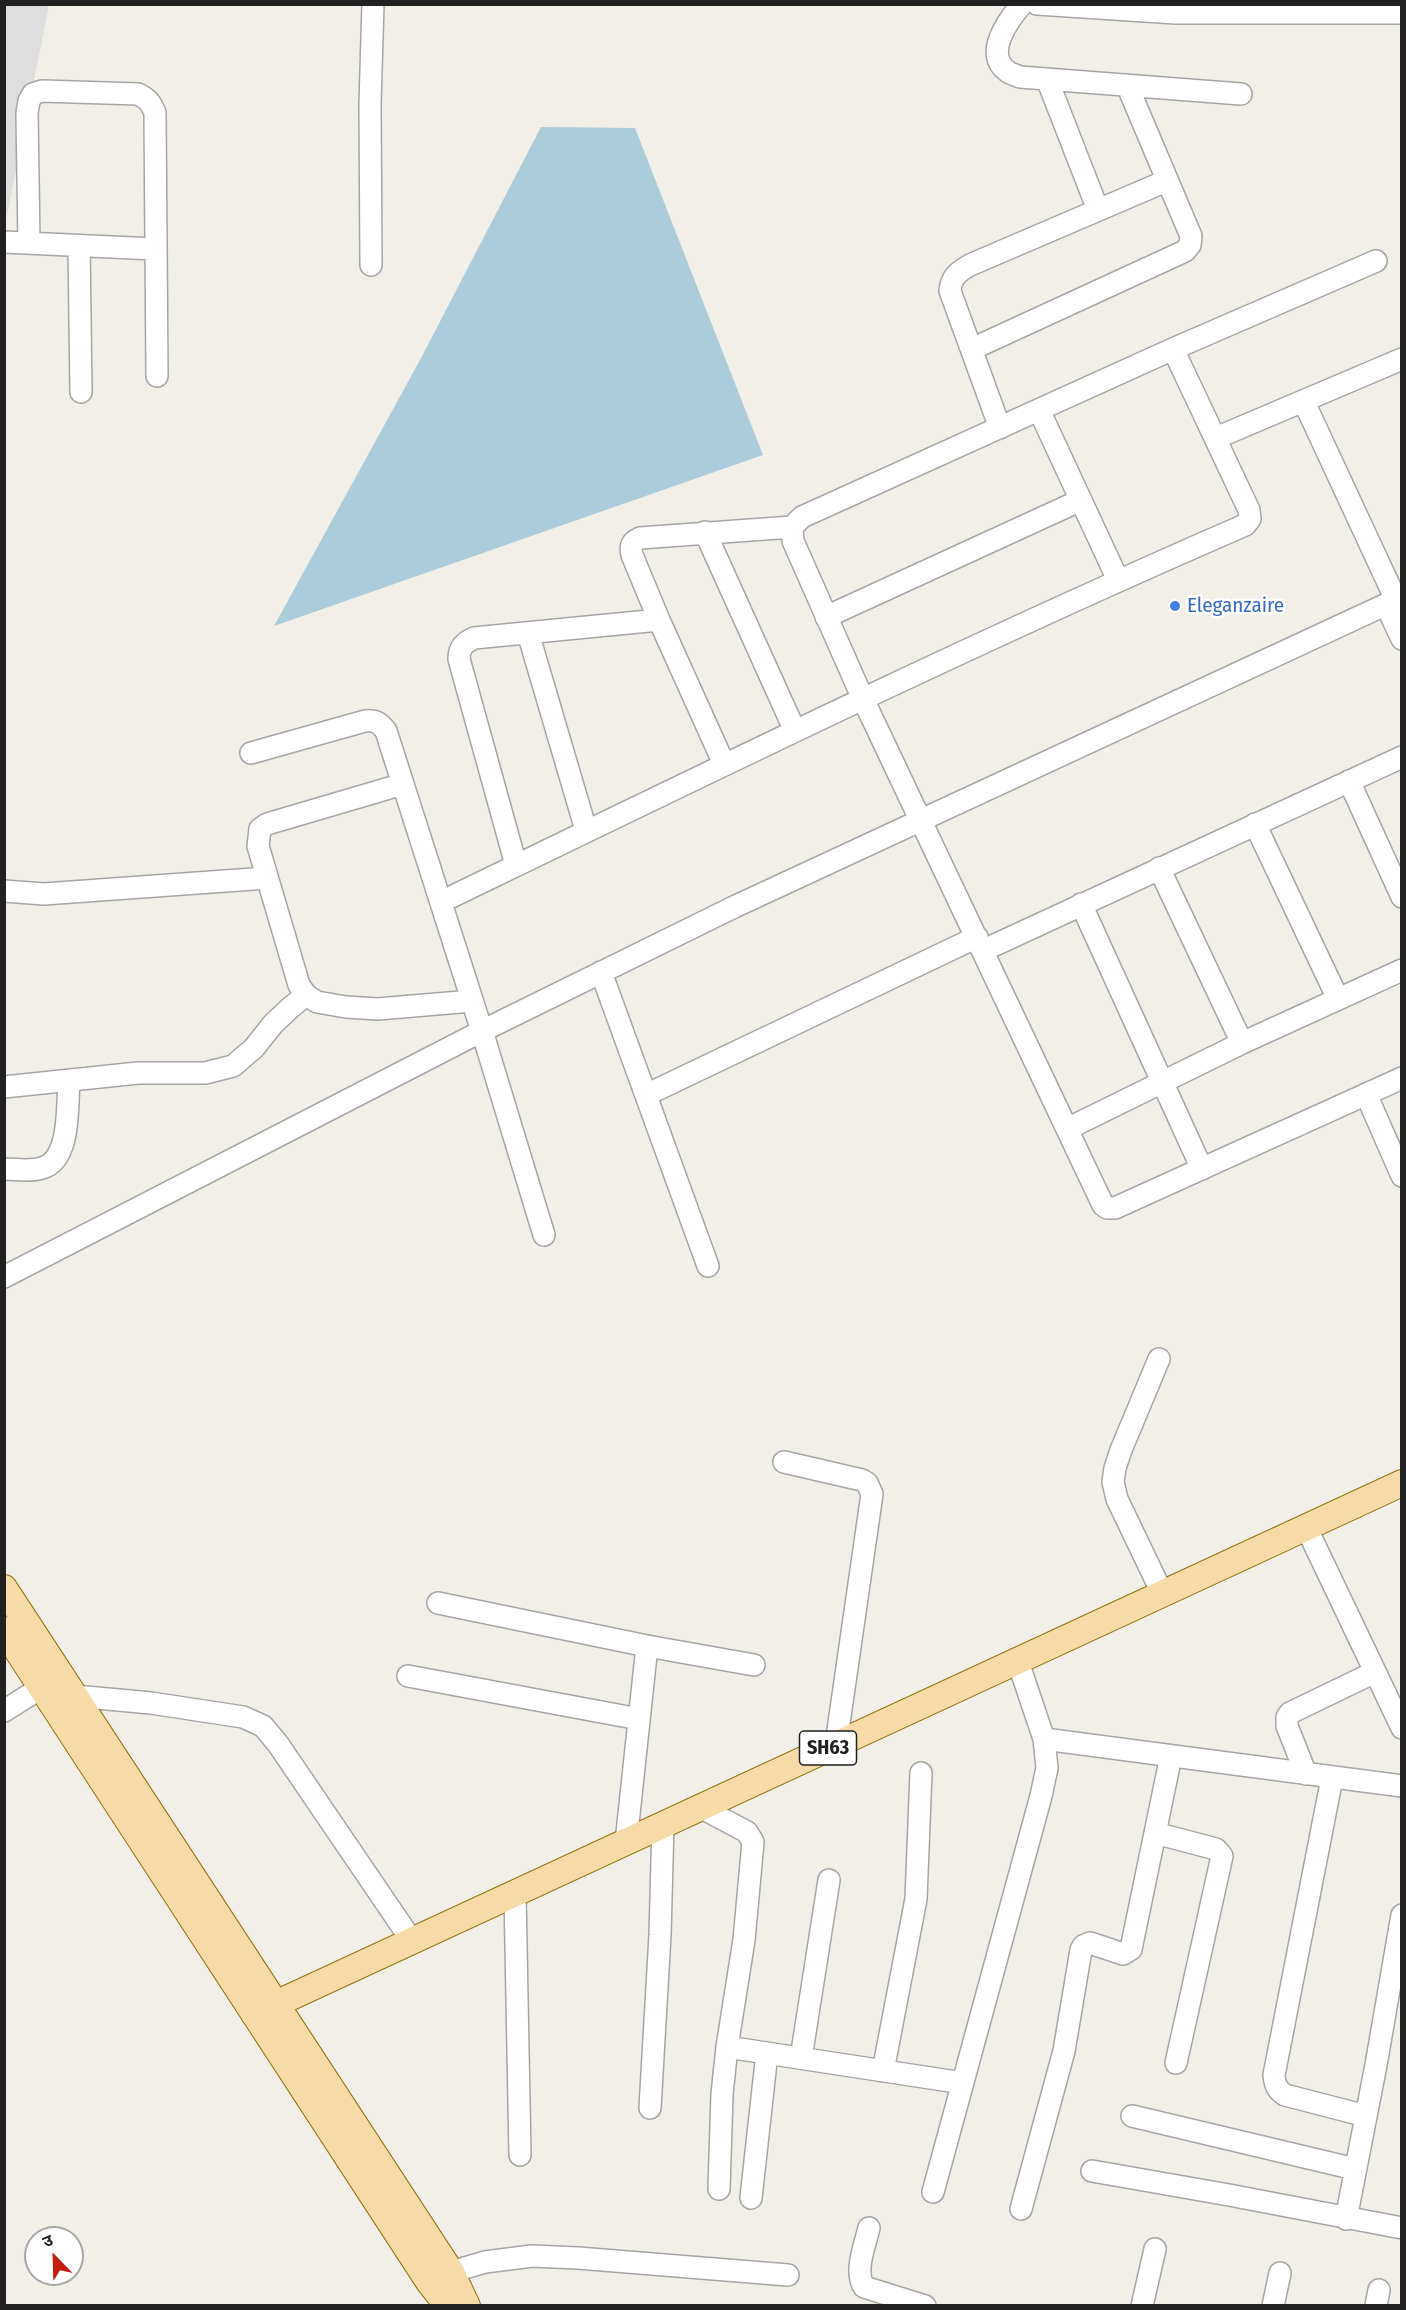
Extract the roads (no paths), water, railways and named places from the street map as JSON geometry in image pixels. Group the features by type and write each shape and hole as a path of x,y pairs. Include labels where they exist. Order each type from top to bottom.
{"main road":[{"name":"SH63","path":"265,2009 1401,1483"},
{"path":"4,1588 75,1696 429,2282 448,2306"},
{"path":"4,1630 265,2009 451,2272 467,2306"}],"street":[{"path":"371,265 370,104 373,4"},
{"path":"1022,4 1007,21 999,40 998,56 1005,70 1020,77 1240,94"},
{"path":"1036,4 1176,13 1401,13"},
{"path":"1047,79 1098,210"},
{"path":"972,350 1185,251 1190,245 1191,236 1127,85"},
{"path":"28,243 28,101 33,94 42,91 138,94 152,103 155,113 156,376"},
{"path":"1000,428 950,291 951,281 958,272 1166,181"},
{"path":"4,243 155,249"},
{"path":"79,246 81,392"},
{"path":"724,764 632,555 631,546 634,541 640,538 705,532 792,527 802,517 1173,349 1376,261"},
{"path":"441,902 724,764 1118,580 1245,525 1250,519 1249,510 1173,349"},
{"path":"1215,438 1401,359"},
{"path":"1304,402 1394,601 1401,639"},
{"path":"1039,410 1118,580"},
{"path":"826,617 1081,500"},
{"path":"792,527 793,541 863,699 1100,1199 1107,1208 1115,1208 1401,1078"},
{"path":"705,532 795,731"},
{"path":"4,1276 482,1031 734,906 1394,601"},
{"path":"516,865 459,659 459,649 465,642 474,638 659,620"},
{"path":"528,633 586,831"},
{"path":"251,753 373,720 381,724 386,731 482,1031 544,1235"},
{"path":"646,1095 981,944 1081,904 1401,757"},
{"path":"1349,781 1401,897"},
{"path":"403,784 267,824 260,829 258,837 267,878 299,985 306,995 317,1002 378,1009 472,1001"},
{"path":"1255,824 1338,999"},
{"path":"1160,868 1242,1043"},
{"path":"4,891 44,894 267,878"},
{"path":"1081,904 1202,1168"},
{"path":"1067,1129 1242,1043 1401,970"},
{"path":"601,972 708,1266"},
{"path":"4,1087 138,1072 205,1073 233,1066 254,1048 273,1024 306,995"},
{"path":"4,1169 44,1168 56,1160 63,1147 69,1080"},
{"path":"1366,1094 1401,1176"},
{"path":"1159,1359 1121,1450 1113,1482 1117,1499 1162,1593"},
{"path":"784,1462 862,1480 867,1483 872,1494 836,1744"},
{"path":"1306,1527 1401,1728"},
{"path":"438,1603 647,1646 754,1665"},
{"path":"626,1842 647,1646"},
{"path":"933,2192 1047,1768 1044,1739 1017,1659"},
{"path":"1306,1774 1287,1726 1287,1717 1290,1713 1375,1672"},
{"path":"408,1676 639,1719"},
{"path":"4,1711 42,1688"},
{"path":"75,1696 151,1703 243,1717 263,1726 278,1744 412,1941"},
{"path":"1044,1739 1401,1786"},
{"path":"1021,2209 1064,2051 1081,1950 1083,1946 1090,1943 1123,1954 1131,1949 1171,1756"},
{"path":"883,2071 916,1899 921,1773"},
{"path":"1332,1778 1274,2076 1278,2090 1285,2095 1366,2116"},
{"path":"700,1807 747,1832 753,1842 744,1940 722,2094 719,2189"},
{"path":"650,2108 660,1935 663,1824"},
{"path":"1155,1833 1216,1849 1222,1856 1176,2063"},
{"path":"801,2058 829,1880"},
{"path":"515,1893 520,2155"},
{"path":"1346,2219 1401,1919"},
{"path":"727,2047 963,2083"},
{"path":"752,2198 767,2053"},
{"path":"1132,2116 1355,2169"},
{"path":"1092,2171 1401,2228"},
{"path":"869,2228 860,2272 860,2280 864,2287 925,2306"},
{"path":"1142,2306 1155,2249"},
{"path":"451,2272 485,2262 532,2256 788,2275"},
{"path":"1273,2306 1280,2273"}],"water":[{"path":"541,127 635,128 763,455 274,626 420,360"}],"place":[{"name":"Eleganzaire","path":"1175,606"}]}
